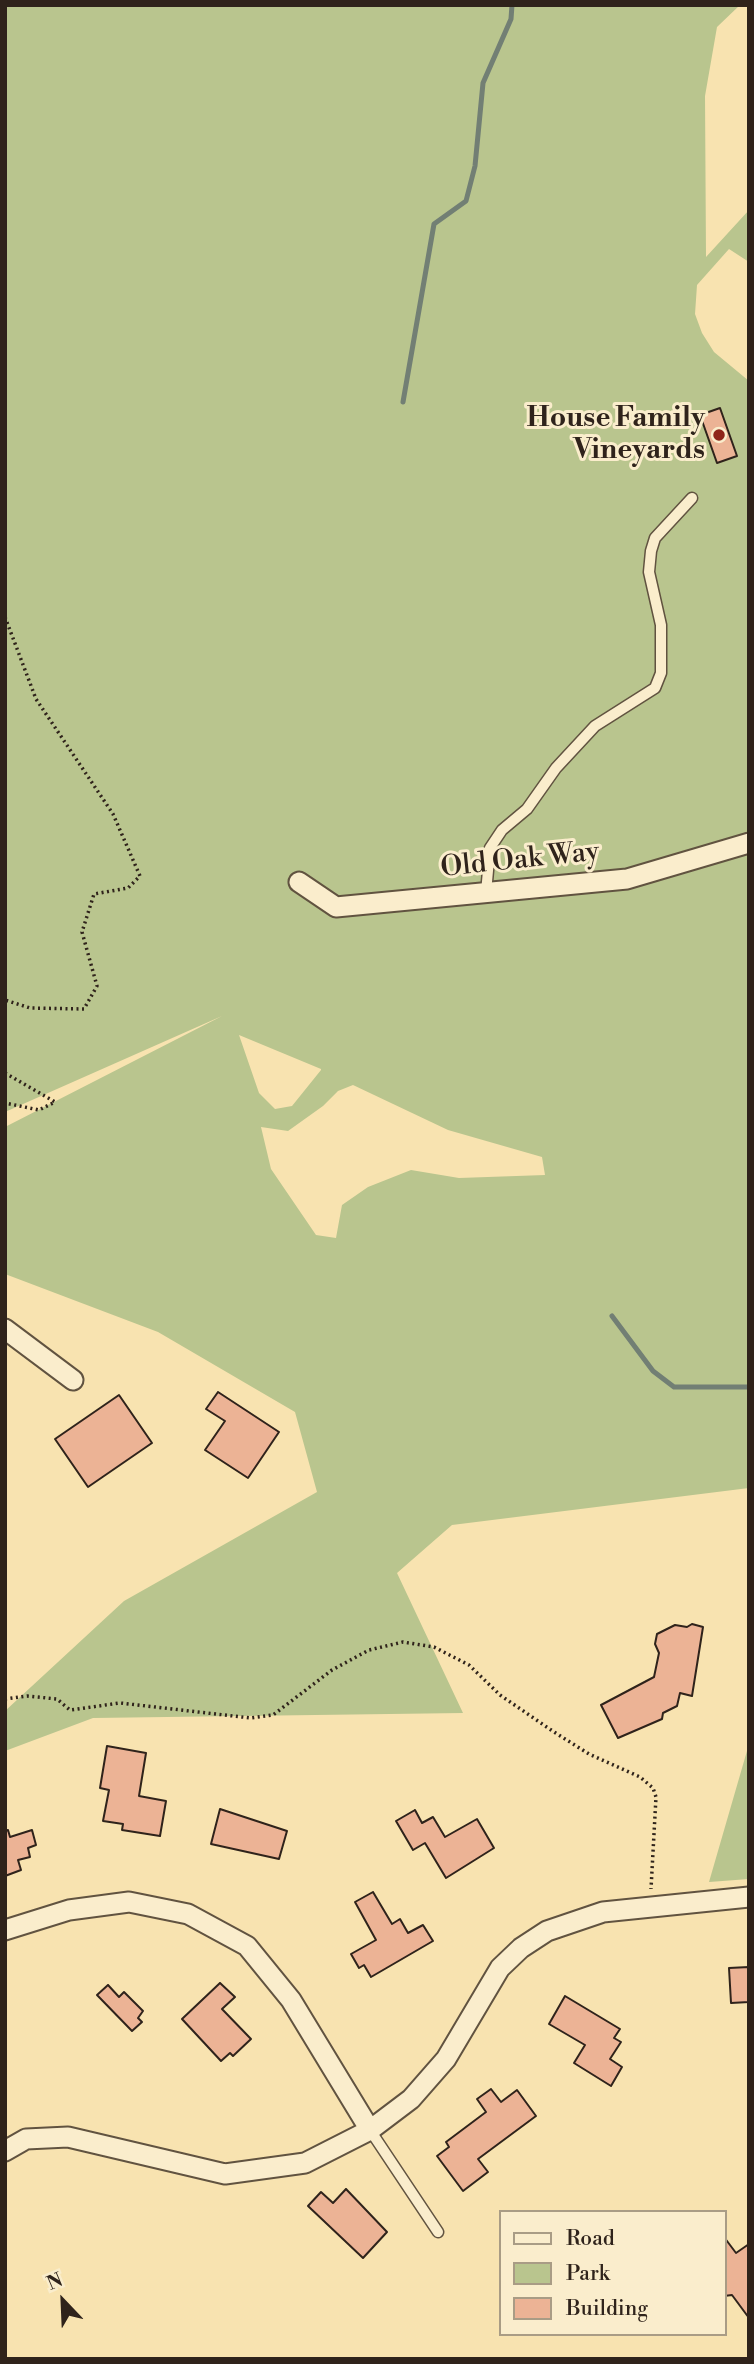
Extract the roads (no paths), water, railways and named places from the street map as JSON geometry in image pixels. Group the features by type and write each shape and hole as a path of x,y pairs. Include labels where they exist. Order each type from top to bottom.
{"street":[{"name":"Old Oak Way","path":"299,883 336,907 627,879 749,843"},
{"path":"5,1329 73,1380"},
{"path":"5,2151 26,2139 68,2137 225,2174 305,2163 370,2130 411,2099 446,2059 500,1968 521,1948 547,1931 603,1912 749,1897"},
{"path":"5,1930 69,1910 129,1902 188,1914 247,1946 291,2000 370,2130"}],"lane":[{"path":"486,892 490,848 502,830 527,809 556,768 595,726 655,688 661,673 661,625 649,572 651,551 655,538 692,498"},
{"path":"370,2130 438,2232"}],"waterway":[{"path":"403,402 434,224 466,201 475,166 483,83 511,19 512,5"},
{"path":"612,1316 653,1371 674,1387 749,1387"}],"place":[{"name":"House Family Vineyards","path":"719,435"}]}
